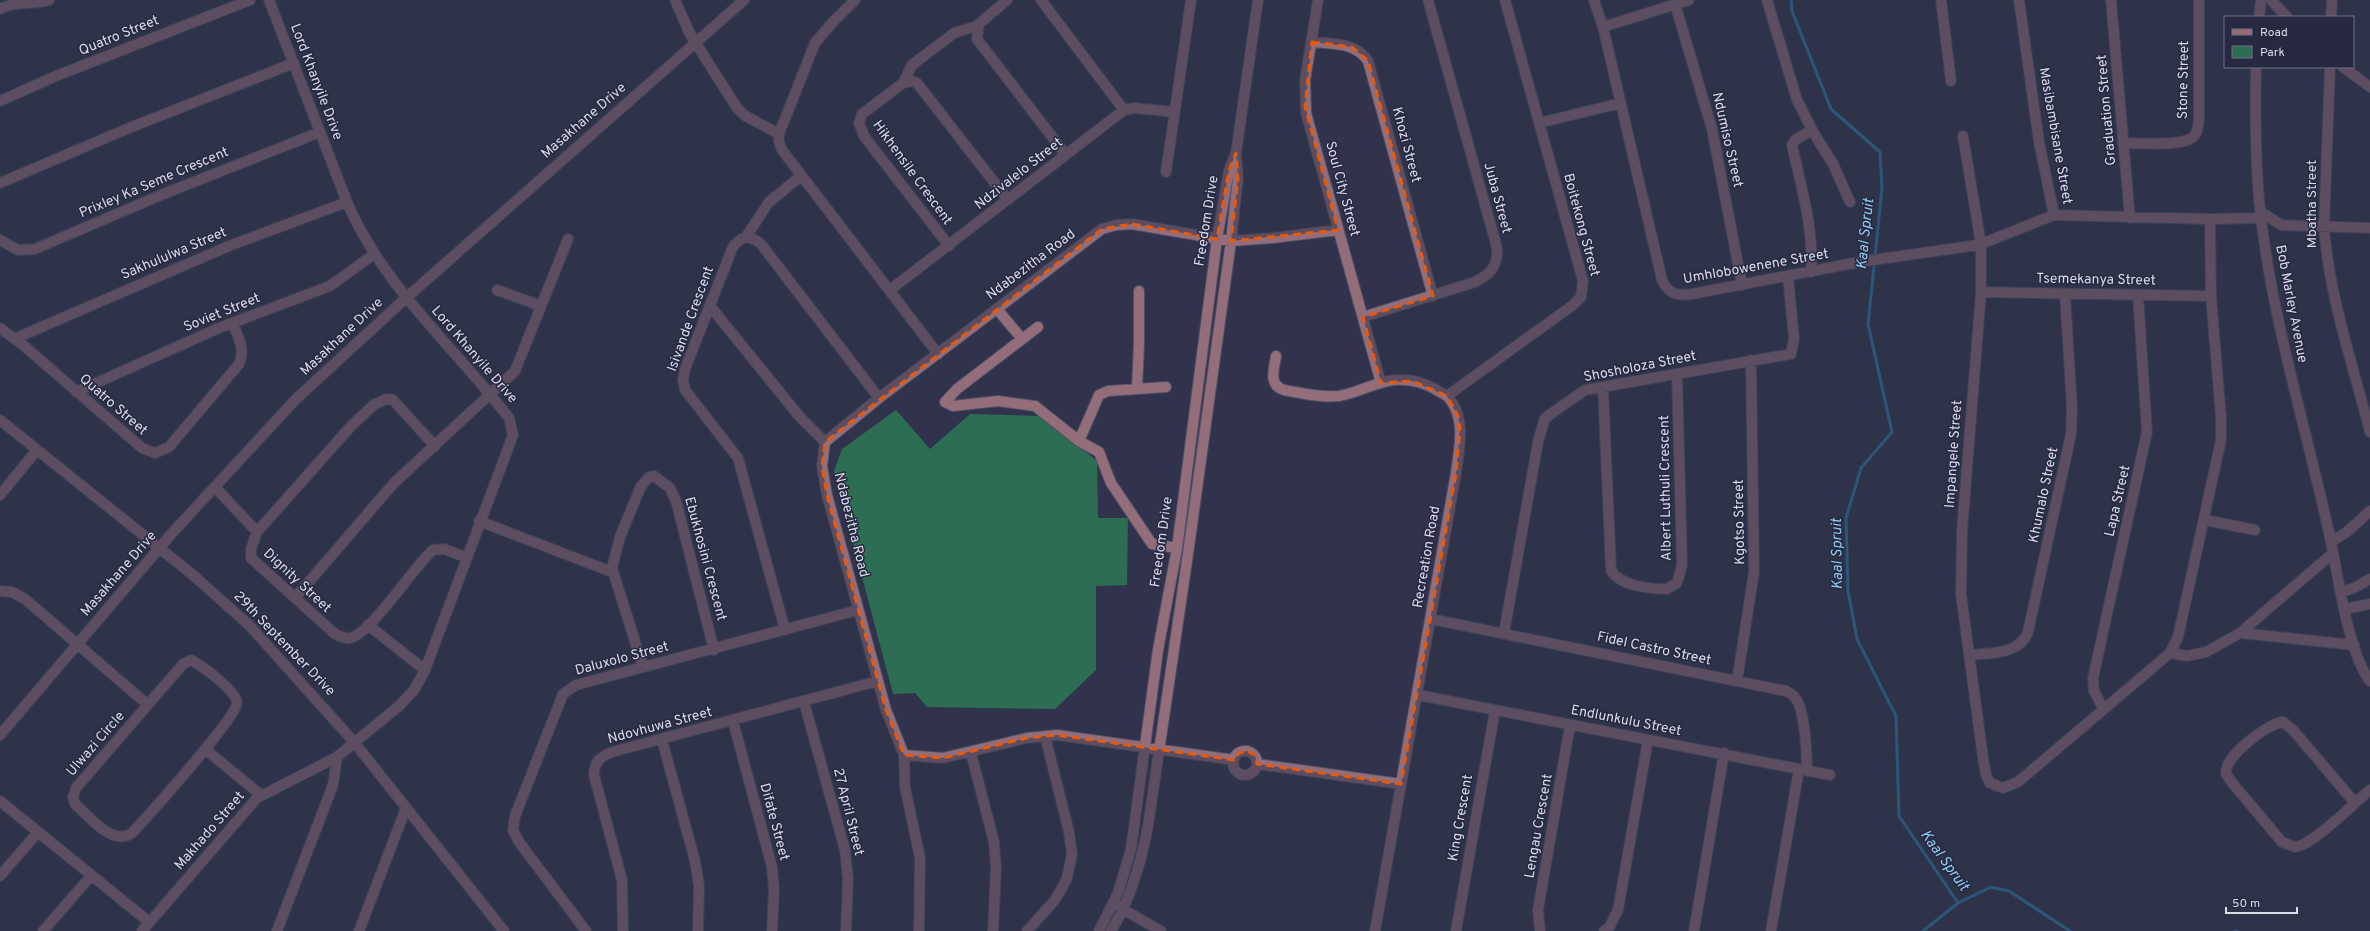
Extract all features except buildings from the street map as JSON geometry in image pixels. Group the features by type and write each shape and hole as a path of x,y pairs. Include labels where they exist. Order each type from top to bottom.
{"street":[{"path":"0,9 15,2 38,3 49,0"},
{"name":"Quatro Street","path":"0,101 70,71 250,0"},
{"name":"Lord Khanyile Drive","path":"270,0 358,229 406,298 509,418 513,431 465,557 425,670 414,690 399,706 354,742"},
{"path":"675,0 695,42 741,113 779,134"},
{"name":"Masakhane Drive","path":"0,735 159,548 296,399 406,298 744,0"},
{"path":"855,0 814,43 779,134 780,146 801,176 938,354"},
{"path":"903,83 912,65 954,34 977,26 1007,0"},
{"path":"1041,0 1124,110 1134,108 1175,112"},
{"path":"1166,172 1191,0"},
{"name":"Freedom Drive","path":"1110,931 1118,906 1128,863 1146,747 1158,650 1177,548 1217,239 1230,168 1236,152 1258,0"},
{"name":"Soul City Street","path":"1318,0 1305,80 1305,106 1381,382"},
{"name":"Juba Street","path":"1363,317 1475,282 1489,274 1495,266 1497,250 1428,0"},
{"name":"Boitekong Street","path":"1448,396 1573,305 1583,291 1583,281 1505,0"},
{"name":"Umhlobowenene Street","path":"1594,0 1603,27 1660,275 1666,287 1672,293 1680,295 1742,285 1859,262 1981,244 2054,215"},
{"path":"1603,27 1689,0"},
{"path":"1767,0 1793,88 1812,130 1833,164 1850,202"},
{"path":"1941,0 1951,81"},
{"name":"Masibambisane Street","path":"2019,0 2039,142 2054,215 2210,219 2261,216"},
{"name":"Graduation Street","path":"2111,0 2130,218"},
{"name":"Stone Street","path":"2124,143 2180,142 2192,138 2197,131 2199,120 2199,0"},
{"path":"2259,16 2261,0"},
{"path":"2271,0 2286,16"},
{"path":"2331,16 2332,0"},
{"name":"Ndumiso Street","path":"1675,4 1712,129 1742,285"},
{"path":"977,26 976,35 980,45 1066,155"},
{"name":"Khozi Street","path":"1312,42 1352,48 1364,55 1368,61 1433,296"},
{"path":"0,183 129,128 294,64"},
{"name":"Bob Marley Avenue","path":"2256,68 2256,141 2261,216 2283,339 2331,542 2345,610 2360,664 2370,681"},
{"name":"Mbatha Street","path":"2330,68 2324,227 2329,270 2370,432"},
{"path":"2344,68 2370,87"},
{"path":"903,83 912,81 920,86 1008,200"},
{"name":"Hikhensile Crescent","path":"903,83 862,114 860,126 864,136 949,246"},
{"path":"1539,123 1621,102"},
{"name":"Ndzivalelo Street","path":"890,290 1124,110"},
{"path":"1811,272 1812,252 1809,225 1792,145 1795,140 1812,130"},
{"name":"Prixley Ka Seme Crescent","path":"0,240 18,250 35,249 161,195 320,132"},
{"name":"Impangele Street","path":"1963,136 1981,244 1981,292 1961,563 1961,594 1986,775 1990,783 1996,786 2011,786 2103,708"},
{"name":"Freedom Drive","path":"1099,931 1118,906 1135,878 1144,847 1189,547 1231,241 1238,178 1236,152"},
{"name":"Isivande Crescent","path":"784,630 738,458 685,390 684,385 685,369 735,244 746,237 769,202 801,176"},
{"name":"Sakhululwa Street","path":"16,338 275,227 347,202"},
{"path":"2261,216 2266,215 2281,225 2370,228"},
{"path":"2103,708 2170,653 2178,637 2220,447 2221,429 2211,296 2210,219"},
{"name":"Ndabezitha Road","path":"904,756 890,722 878,681 823,477 822,459 826,442 879,398 1095,234 1109,227 1132,224 1231,241 1272,238 1338,230"},
{"path":"746,237 755,239 761,244 879,398"},
{"path":"294,598 394,483 489,395 510,378 519,366 568,239"},
{"name":"Soviet Street","path":"76,392 232,323 330,286 374,254"},
{"name":"Shosholoza Street","path":"1504,633 1543,422 1553,411 1579,393 1603,387 1751,360 1786,356 1793,350 1788,276"},
{"path":"497,290 541,306"},
{"path":"1137,389 1139,291"},
{"name":"Tsemekanya Street","path":"1981,292 2211,296"},
{"name":"Khumalo Street","path":"1969,655 2014,648 2021,644 2028,632 2072,429 2065,294"},
{"name":"Lapa Street","path":"2103,708 2094,691 2093,678 2147,432 2138,295"},
{"path":"710,306 794,410 826,442"},
{"path":"997,309 1022,339"},
{"name":"Quatro Street","path":"0,328 16,338 76,392 142,448 151,452 163,451 169,446 239,364 242,347 232,323"},
{"path":"1038,327 957,389 945,402 956,406 992,401 1031,404 1044,412 1080,441 1100,454 1111,483 1152,544 1177,548"},
{"path":"1276,356 1273,378 1278,387 1284,390 1339,396 1381,382 1395,380 1424,383 1448,396"},
{"name":"Kgotso Street","path":"1737,681 1754,572 1751,360"},
{"name":"Albert Luthuli Crescent","path":"1603,387 1611,570 1616,577 1624,582 1667,589 1677,583 1682,565 1677,374"},
{"path":"1080,441 1099,395 1108,392 1166,387"},
{"name":"Recreation Road","path":"1375,931 1418,695 1460,443 1458,416 1448,396"},
{"name":"Dignity Street","path":"435,446 397,403 390,399 383,400 346,432 257,532 251,549 251,558 294,598 335,634 342,638 355,635 368,625 433,550 444,549 465,557"},
{"name":"29th September Drive","path":"0,420 208,587 249,625 354,742 504,931"},
{"path":"0,495 37,450"},
{"name":"Ebukhosini Crescent","path":"612,572 620,537 641,486 649,477 657,477 670,488 676,501 714,650"},
{"path":"215,487 257,532"},
{"path":"2331,542 2370,511"},
{"path":"2204,520 2255,530"},
{"path":"479,521 612,572 643,667"},
{"path":"2170,653 2187,656 2206,652 2240,633 2333,553"},
{"path":"2341,592 2354,588 2370,579"},
{"path":"0,591 12,592 25,599 148,705"},
{"path":"2345,610 2370,604"},
{"name":"Daluxolo Street","path":"586,931 514,835 515,816 563,694 576,684 714,650 858,610"},
{"name":"Fidel Castro Street","path":"1431,619 1786,691 1796,698 1806,744 1803,770 1771,931"},
{"path":"368,625 425,670"},
{"path":"2240,633 2354,645"},
{"name":"Ulwazi Circle","path":"192,660 232,692 237,702 234,711 205,748 132,833 125,837 112,836 75,804 74,794 83,779 148,705 183,664 192,660"},
{"name":"Ndovhuwa Street","path":"623,931 622,880 594,769 598,760 606,754 878,681"},
{"name":"Endlunkulu Street","path":"1418,695 1648,740 1724,753 1830,775"},
{"name":"27 April Street","path":"804,702 845,850 848,879 846,931"},
{"name":"King Crescent","path":"1456,931 1495,710"},
{"name":"Difate Street","path":"733,721 772,867 774,890 772,931"},
{"path":"2355,802 2293,730 2283,722 2270,726 2236,752 2228,764 2227,776 2282,842 2289,846 2295,847 2306,844 2370,790"},
{"name":"Lengau Crescent","path":"1540,931 1538,910 1570,725"},
{"path":"919,931 920,858 905,787 904,756 933,758 971,753 1045,736 1081,738 1234,760"},
{"path":"1027,931 1051,905 1062,888 1067,878 1072,854 1045,736"},
{"path":"662,740 695,861 699,886 698,931"},
{"path":"1604,931 1610,926 1618,910 1648,740"},
{"name":"Makhado Street","path":"146,928 261,795 337,757 354,742"},
{"path":"205,748 261,795"},
{"path":"1247,751 1255,755 1257,764 1253,772 1243,774 1235,769 1234,760 1238,753 1247,751"},
{"path":"971,753 994,842 996,876 993,931"},
{"path":"1694,931 1724,753"},
{"path":"278,931 333,785 337,757"},
{"path":"1257,764 1401,784"},
{"path":"0,801 91,876 146,928"},
{"path":"359,931 406,808"},
{"path":"0,876 38,832"},
{"path":"43,931 91,876"},
{"path":"1118,906 1161,931"}],"highlighted area":[{"path":"1312,42 1352,47 1368,61 1433,296 1363,317 1381,383 1412,381 1447,396 1458,416 1460,428 1456,473 1401,784 1257,764 1255,755 1247,751 1239,753 1234,760 1057,735 1027,738 943,758 904,755 886,710 827,495 822,466 825,442 1102,229 1132,224 1217,239 1229,170 1236,153 1238,178 1231,241 1338,230 1305,106"}],"green space":[{"path":"896,410 930,449 970,414 1042,416 1097,461 1098,518 1128,518 1127,585 1096,586 1096,670 1055,709 927,707 915,693 893,694 834,471 842,449"}],"waterway":[{"name":"Kaal Spruit","path":"1791,0 1792,11 1831,109 1880,152 1882,188 1868,324 1892,432 1861,468 1846,518 1848,591 1857,639 1896,716 1899,816 1958,903 1991,887 2009,891 2070,931"},
{"path":"1923,931 1958,903"}]}
